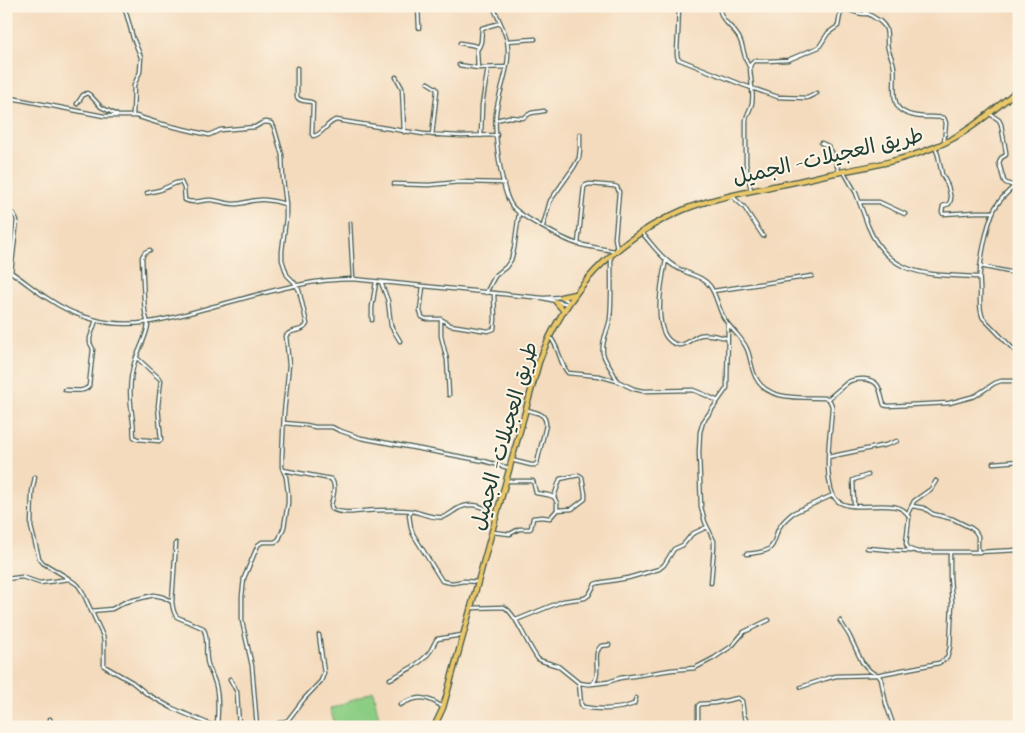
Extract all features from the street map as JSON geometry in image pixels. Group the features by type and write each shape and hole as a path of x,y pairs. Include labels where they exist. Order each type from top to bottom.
{"main road":[{"name":"طريق العجيلات- الجميل","path":"434,727 443,708 464,635 539,362 564,311 591,275 616,250 641,232 684,210 731,195 902,159 944,143 972,127 1019,89"},
{"path":"561,297 575,294"},
{"path":"556,302 564,311"}],"street":[{"path":"124,6 133,38 141,56 140,72 134,86 133,115"},
{"path":"418,6 419,28"},
{"path":"493,6 507,41 508,54 498,105 496,135 499,161 511,205 519,213 578,244 616,250 618,188 616,186 588,184 584,187 578,244"},
{"path":"679,6 676,51 678,59 751,88 783,98 807,98 817,93"},
{"path":"719,6 722,17 740,39 746,60 750,66 752,105 746,115 746,164 751,191"},
{"path":"861,6 864,12 882,23 886,30 888,46 894,63 895,95 898,108 920,117 942,117 945,119 944,143"},
{"path":"746,60 788,60 819,47 828,33 838,26 840,15 844,10 867,14"},
{"path":"478,68 477,50 482,28 500,23"},
{"path":"507,41 534,39"},
{"path":"460,43 479,47"},
{"path":"750,66 754,61"},
{"path":"459,65 478,68 506,67"},
{"path":"296,68 296,97 313,103 313,136 318,135 329,123 336,120 432,135 496,135"},
{"path":"481,136 482,105 488,68"},
{"path":"396,77 402,88 404,132"},
{"path":"428,83 437,90 432,135"},
{"path":"744,85 752,92"},
{"path":"77,104 85,93 89,94 100,107 118,115"},
{"path":"6,97 99,115 133,115 195,133 209,135 220,130 252,128 266,122 271,123 274,127 282,155 282,174 286,204 282,260 287,275 299,290 307,324 304,329 288,333 286,336 289,365 282,457 288,503 284,527 281,535 275,542 262,542 258,546 244,578 243,586 242,621 252,666 259,727 288,720 321,681 324,673 318,635"},
{"path":"496,120 509,117 523,118 531,113 544,111"},
{"path":"990,114 999,120 1001,124 1006,152 1006,155 1001,158 1000,163 1004,181 1014,186"},
{"path":"542,226 550,200 579,158 580,134"},
{"path":"821,143 831,148 836,164 860,202 868,227 877,243 895,262 914,271 979,277"},
{"path":"935,147 951,199 948,204 943,206 943,214 993,212"},
{"path":"147,193 181,182 184,188 185,200 189,201 201,202 211,200 242,204 254,200 263,200 286,204"},
{"path":"394,184 429,186 460,182 504,183"},
{"path":"1019,182 1001,198 993,212 979,277 980,310 983,318 1019,355"},
{"path":"731,195 744,207 763,236"},
{"path":"860,202 879,202 905,214"},
{"path":"6,211 14,214 17,220 11,272"},
{"path":"486,293 495,276 511,260 519,213"},
{"path":"350,223 353,279"},
{"path":"641,232 666,260 680,270 705,281 714,291 722,314 748,350 756,379 766,389 772,393 790,398 826,398 830,401 832,406 828,457 833,495 842,503 900,507 904,509 908,513 910,520 906,544 912,551"},
{"path":"136,357 161,380 158,406 160,441 137,439 134,436 130,384 132,369 136,357 143,343 148,323 145,314 142,257 145,252 150,250"},
{"path":"611,256 610,312 603,347 604,356 617,381"},
{"path":"666,260 660,291 660,303 663,326 668,338 678,345 702,335 727,338"},
{"path":"980,266 1019,274"},
{"path":"6,269 47,298 71,312 96,320 124,324 148,323 296,285 330,279 353,279 542,298 561,297 569,303"},
{"path":"714,291 812,276"},
{"path":"372,320 376,282"},
{"path":"381,282 388,301 391,326 400,341"},
{"path":"423,286 421,316 426,319 441,319 450,325 488,331 492,330 495,323 494,294"},
{"path":"542,298 569,303"},
{"path":"441,319 441,336 447,360 449,395"},
{"path":"65,390 84,390 89,386 93,349 90,338 96,320"},
{"path":"711,582 714,541 707,527 700,498 699,440 703,422 726,390 728,384 728,324"},
{"path":"550,337 557,346 564,368 568,373 599,376 643,391 693,390 718,401"},
{"path":"828,399 848,382 859,379 875,382 884,405 888,406 950,403 975,396 1001,381 1019,381"},
{"path":"511,460 531,465 536,463 546,419 543,416 525,410"},
{"path":"284,423 332,427 361,438 484,461 509,468"},
{"path":"828,457 886,445 896,441"},
{"path":"993,463 1019,461"},
{"path":"283,470 331,479 334,485 332,508 339,512 396,510 443,517 464,506 478,505 487,508 496,516"},
{"path":"492,532 510,534 519,529 530,529 533,518 542,516 550,518 557,510 557,503 554,497 560,479 579,475 582,477 586,494 585,499 572,508 557,510"},
{"path":"854,505 853,480 868,476"},
{"path":"35,477 32,492 31,524 39,558 43,563 69,578 82,591 103,639 104,666 172,708 209,725 218,726 218,699 216,686 207,661 205,631 203,628 177,618 174,614 172,602 176,543"},
{"path":"506,481 532,481 536,493 554,497"},
{"path":"908,513 914,501 931,489 936,481"},
{"path":"746,554 765,551 770,548 779,528 789,516 833,495"},
{"path":"912,506 924,508 934,514 953,519 971,528 978,536 978,552"},
{"path":"412,511 409,518 411,528 440,579 445,583 478,582"},
{"path":"516,620 563,602 585,598 589,595 595,584 628,578 659,569 664,565 674,549 683,545 692,534 707,527"},
{"path":"867,548 918,552 1019,550"},
{"path":"801,686 836,676 876,674 939,664 946,658 950,647 952,603 950,552"},
{"path":"6,579 22,577 37,583 44,583 69,578"},
{"path":"91,611 112,609 125,602 154,595 163,596 172,602"},
{"path":"471,608 504,607 508,609 538,659 558,666 579,682 592,684 671,670 695,668 732,646 744,632 768,620"},
{"path":"840,621 862,662 881,679 886,704 894,727"},
{"path":"390,680 412,667 427,655 437,639 464,635"},
{"path":"592,684 597,676 597,652 600,646 609,645"},
{"path":"230,679 236,692 239,727"},
{"path":"579,682 583,707 620,708 634,704 636,698"},
{"path":"400,705 423,698 433,701 443,708"},
{"path":"698,727 698,706 700,704 738,698 742,701 744,716 750,727"},
{"path":"50,719 50,727"}],"green space":[{"path":"373,691 381,727 336,727 330,709"}]}
